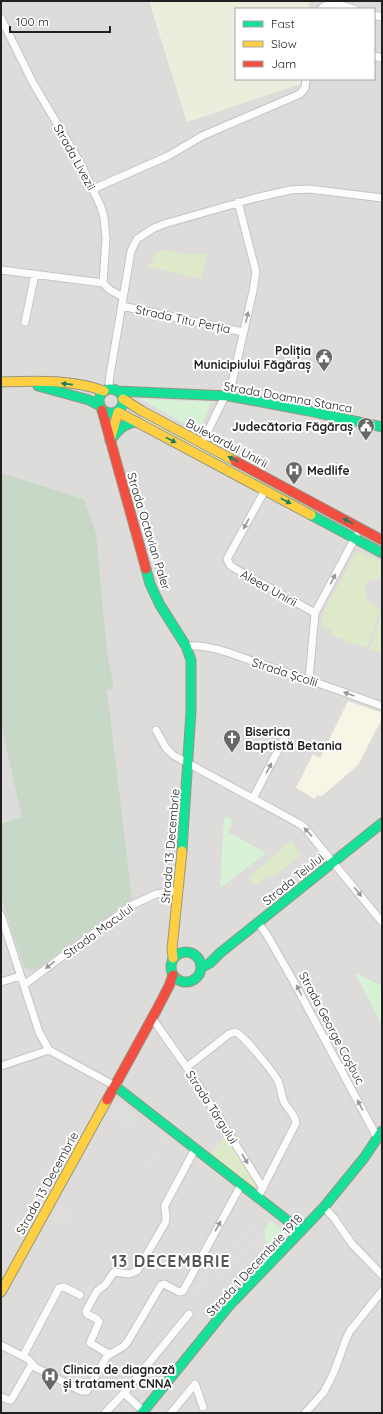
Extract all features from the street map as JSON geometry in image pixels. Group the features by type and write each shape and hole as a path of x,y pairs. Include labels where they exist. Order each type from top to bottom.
{"main road":[{"name":"Strada Doamna Stanca","path":"1,382 45,382 111,390 227,396 304,410 382,427"},
{"name":"Strada Doamna Stanca","path":"28,382 56,392 88,400 101,408"},
{"path":"110,441 123,399 120,393 111,390 100,398 101,408 110,413 118,412"},
{"name":"Bulevardul Unirii","path":"123,399 142,411 382,540"},
{"name":"Strada Octavian Paler","path":"101,408 150,584 160,605 186,646"},
{"name":"Bulevardul Unirii","path":"118,412 382,553"},
{"path":"110,441 121,427 137,422"},
{"name":"Strada 13 Decembrie","path":"173,958 172,949 175,930 188,764 192,672 191,660 186,646"},
{"name":"Strada Teiului","path":"201,968 210,963 220,953 382,823"},
{"name":"Strada 13 Decembrie","path":"175,930 176,942 182,952"},
{"path":"182,952 190,952 197,957 201,968 198,976 185,982 176,979 173,975 171,966 173,958 182,952"},
{"name":"Strada Teiului","path":"197,957 206,958 220,953"},
{"name":"Strada 13 Decembrie","path":"1,1292 165,995 173,975"},
{"name":"Strada 13 Decembrie","path":"165,995 185,982"},
{"path":"115,1086 301,1231"},
{"name":"Strada 1 Decembrie 1918","path":"142,1412 228,1307 324,1207 381,1139"}],"street":[{"path":"322,8 326,3 331,2 351,8"},
{"name":"Strada Livezii","path":"1,18 32,83 77,155 101,207 106,229 103,283"},
{"path":"93,189 168,156 202,136 300,94 305,88 306,80"},
{"name":"Strada Titu Perția","path":"111,390 109,379 131,251 134,242 141,235 164,224 238,202 290,190 319,190 382,198"},
{"name":"Strada Titu Perția","path":"202,443 227,396 255,279 256,272 238,202"},
{"path":"1,270 103,283 110,290 123,297"},
{"path":"25,322 35,274"},
{"name":"Strada Titu Perția","path":"122,306 243,332"},
{"name":"Aleea Unirii","path":"265,490 227,559 228,563 234,568 315,613"},
{"path":"315,517 321,506"},
{"path":"313,681 315,613 361,528"},
{"name":"Strada Școlii","path":"186,646 198,646 222,651 313,681 382,706"},
{"path":"156,730 169,752 188,764 304,827 382,922"},
{"path":"253,798 285,737"},
{"name":"Strada Macului","path":"24,985 130,906 156,894 178,890"},
{"path":"1,915 39,1032 49,1050 115,1086"},
{"name":"Strada George Coșbuc","path":"258,923 267,935 295,984 381,1139"},
{"path":"1,982 20,976"},
{"name":"Strada Târgului","path":"152,1018 186,1067 263,1188"},
{"path":"186,1067 229,1034 235,1032 241,1035 275,1076 284,1102 294,1116 296,1123 258,1197"},
{"path":"1,1066 49,1050"},
{"path":"109,1354 90,1343 99,1322 87,1314 86,1311 97,1291 105,1285 114,1272 129,1274 138,1270 165,1223 167,1216 164,1208 165,1205 195,1148"},
{"path":"1,1345 23,1356 35,1367 85,1392 89,1389 109,1354 127,1343 160,1285 164,1284 179,1292 182,1292 241,1185"},
{"path":"324,1207 334,1218 352,1244 382,1275"},
{"path":"23,1356 59,1288 64,1287 80,1295"},
{"path":"305,1413 324,1392 334,1372 350,1331 382,1291"},
{"name":"Strada 1 Decembrie 1918","path":"105,1413 124,1393 189,1314"},
{"path":"1,1396 12,1400 32,1364"},
{"path":"171,1413 195,1384 202,1408"},
{"path":"124,1393 142,1412"}],"shaded area":[{"path":"1,1 149,1 187,122 312,80 375,80 375,8 309,8 308,1 382,1 382,1413 1,1413"},
{"path":"348,701 382,713 382,719 358,765 322,796 317,795 315,799 296,788 313,754 320,758"},
{"path":"118,1103 135,1116 135,1122 131,1130 110,1116"},
{"path":"165,1133 170,1136 150,1171 146,1168"},
{"path":"196,1155 224,1179 220,1184 191,1161"},
{"path":"60,1206 72,1213 65,1225 54,1219"},
{"path":"250,1224 255,1228 229,1256 225,1252"},
{"path":"258,1231 262,1235 221,1280 217,1276"},
{"path":"207,1266 213,1269 193,1302 188,1299"},
{"path":"91,1280 97,1284 86,1306 79,1302"},
{"path":"47,1291 53,1293 27,1345 22,1342"},
{"path":"97,1354 103,1357 86,1389 80,1386"},
{"path":"140,1362 145,1365 103,1413 96,1413"},
{"path":"20,1366 25,1369 11,1395 6,1393 4,1396 1,1394 1,1389 6,1391"}],"green space":[{"path":"150,1 308,1 309,8 235,8 235,80 312,80 187,122"},
{"path":"160,250 190,254 207,254 202,279 148,267"},
{"path":"141,399 211,402 201,426 194,429"},
{"path":"142,416 316,509 314,512 140,419"},
{"path":"1,474 84,499 96,533 107,652 114,688 107,690 132,899 37,969 31,971 24,967 1,898 1,824 22,817 1,725"},
{"path":"360,552 382,562 382,577 370,580 365,586 365,594 369,600 381,609 367,648 330,635 332,630 321,627 326,608 355,554"},
{"path":"382,613 382,653 369,649"},
{"path":"226,816 233,820 228,832 266,853 220,888 224,819"},
{"path":"291,841 301,854 272,878 269,875 256,886 249,877"},
{"path":"355,973 382,986 382,1025"},
{"path":"226,1135 256,1183 255,1188 211,1154"},
{"path":"271,1221 287,1235 274,1249 265,1241 264,1229"}],"traffic: fast":[{"path":"38,386 89,400 100,406"},
{"path":"111,389 120,392 123,401 120,410 111,413 102,410 99,401 102,392 111,389"},
{"path":"117,391 229,396 382,427"},
{"path":"110,441 121,428 128,424 137,422"},
{"path":"311,515 382,553"},
{"path":"146,569 150,584 160,605 186,646 191,660 191,711 182,851"},
{"path":"201,968 210,963 220,953 382,823"},
{"path":"186,952 197,956 201,967 197,978 186,982 175,978 171,967 175,956 186,952"},
{"path":"115,1086 301,1231"},
{"path":"142,1413 228,1307 324,1207 364,1158 382,1131"}],"traffic: slow":[{"path":"1,382 40,381 79,384 104,391"},
{"path":"123,399 142,411 235,461"},
{"path":"111,437 118,412"},
{"path":"118,412 311,515"},
{"path":"173,958 172,949 182,851"},
{"path":"1,1292 107,1100"}],"traffic: jam":[{"path":"102,410 146,569"},
{"path":"235,461 382,540"},
{"path":"107,1100 156,1011 173,975"}],"place":[{"name":"Poliția Municipiului Făgăraș","path":"324,372"},
{"name":"Judecătoria Făgăraș","path":"366,441"},
{"name":"Medlife","path":"294,485"},
{"name":"Biserica Baptistă Betania","path":"232,753"},
{"name":"Clinica de diagnoză și tratament CNNA","path":"50,1391"}],"district":[{"name":"13 DECEMBRIE","path":"171,1261"}]}
